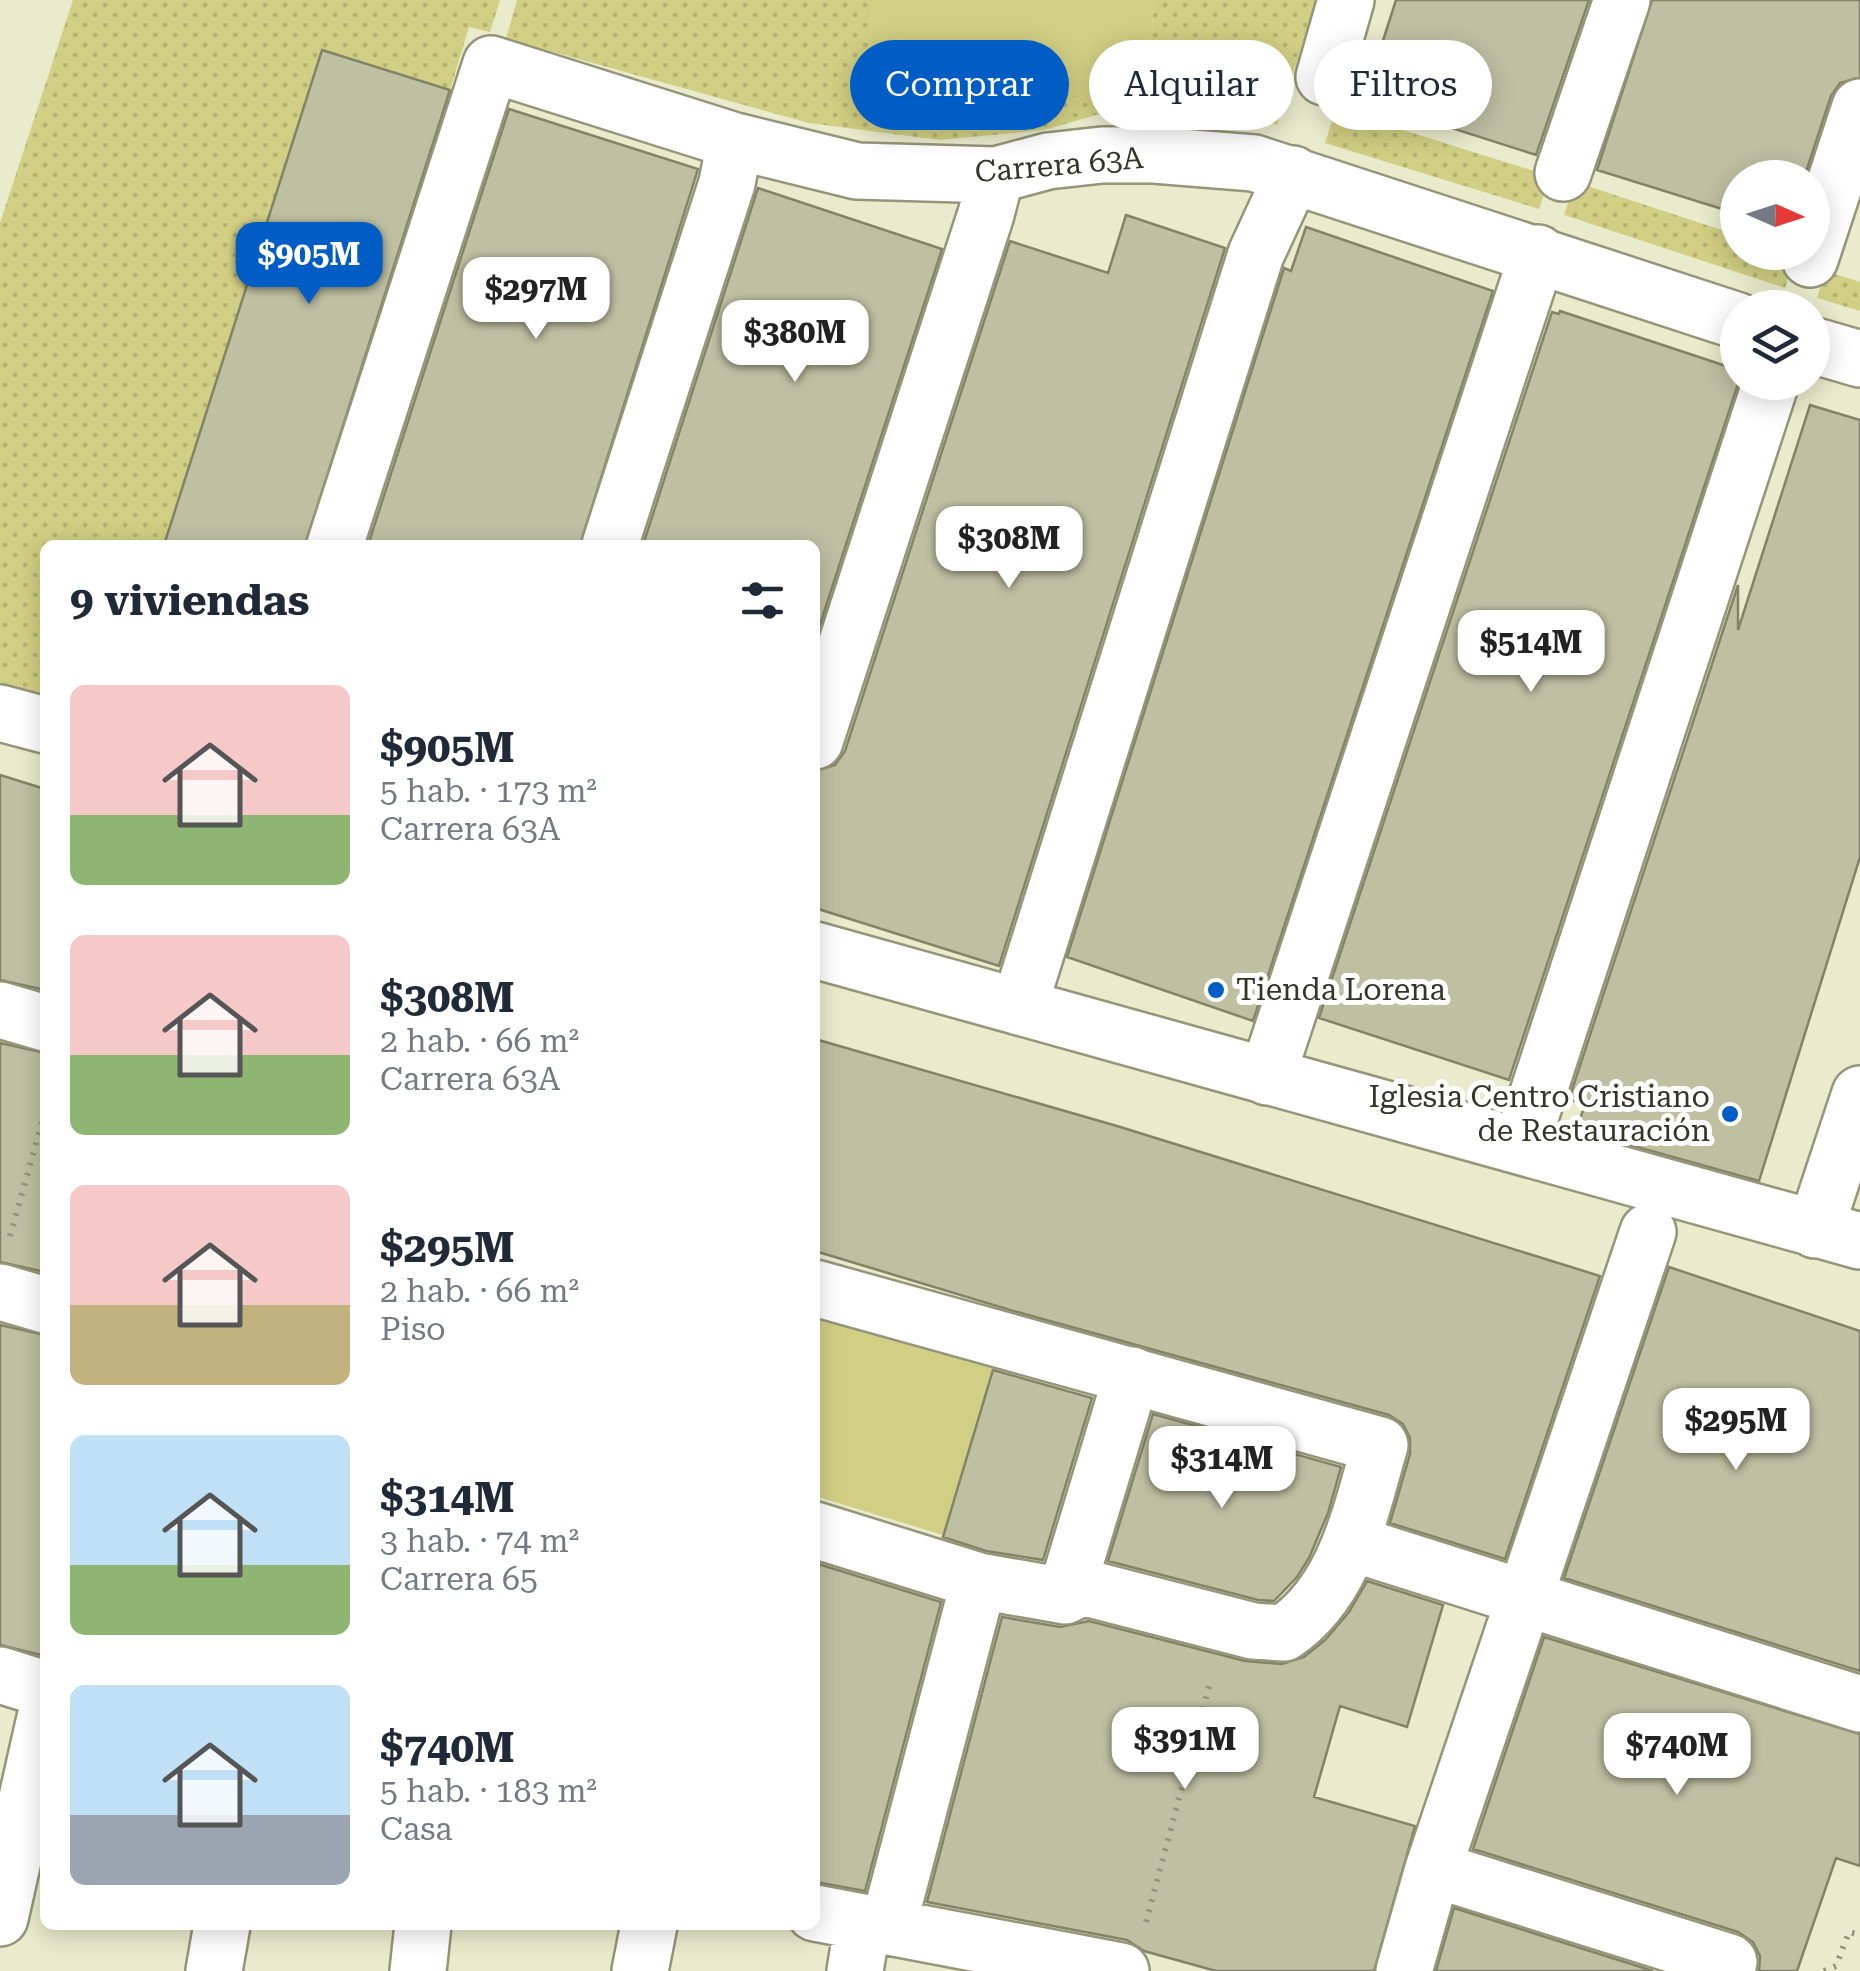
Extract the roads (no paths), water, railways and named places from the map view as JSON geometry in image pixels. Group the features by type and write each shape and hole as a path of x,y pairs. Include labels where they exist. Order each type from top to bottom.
{"street":[{"path":"1335,40 1346,0"},
{"path":"1563,173 1622,0"},
{"name":"Carrera 63A","path":"336,540 491,64 735,141 857,171 996,175 1048,161 1102,155 1254,163 1720,314"},
{"path":"1830,199 1860,108"},
{"path":"612,540 727,183 735,141"},
{"path":"1019,1006 1256,254 1293,174"},
{"path":"820,726 996,175"},
{"path":"1268,1076 1538,253"},
{"path":"1830,350 1860,359"},
{"path":"1521,1145 1765,400"},
{"path":"0,712 40,724"},
{"path":"820,951 1837,1236 1860,1094"},
{"path":"0,1010 40,1022"},
{"path":"1404,1971 1432,1868 1648,1232"},
{"path":"820,1289 1380,1445 1351,1543 1322,1599 1284,1633 1253,1632 1094,1590 1079,1590 1065,1596 979,1581 820,1532"},
{"path":"1065,1596 1132,1375"},
{"path":"1351,1543 1860,1704"},
{"path":"979,1581 855,1933 1132,1952"},
{"path":"0,1674 40,1687"},
{"path":"0,1918 40,1740"},
{"path":"1432,1868 1729,1962"},
{"path":"214,1971 221,1930"},
{"path":"418,1971 423,1930"},
{"path":"640,1971 648,1930"}],"place":[{"name":"Tienda Lorena","path":"1216,990"},
{"name":"Iglesia Centro Cristiano de Restauración","path":"1730,1114"}]}
